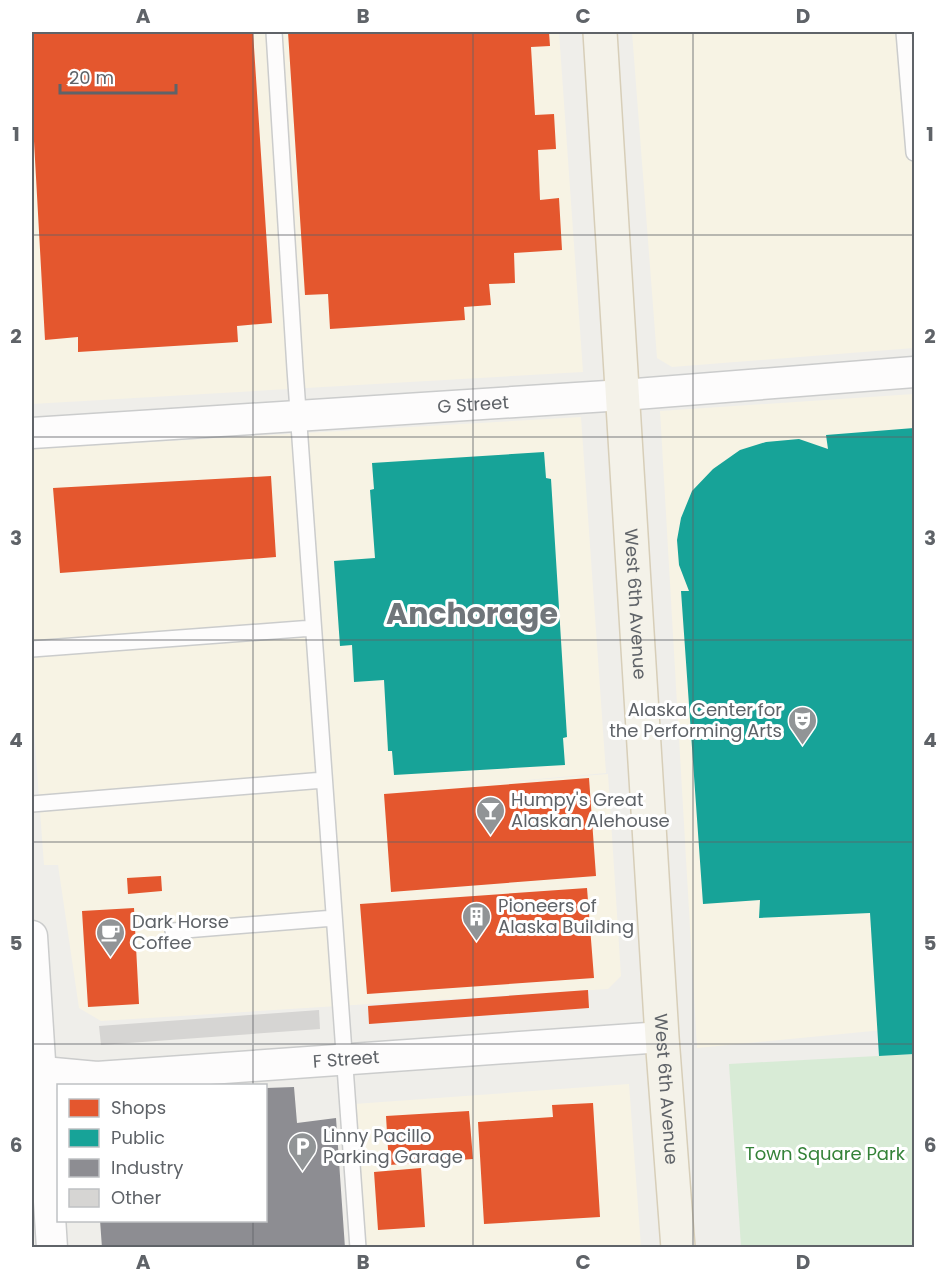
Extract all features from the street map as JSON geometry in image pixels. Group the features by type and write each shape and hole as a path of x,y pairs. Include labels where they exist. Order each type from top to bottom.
{"main road":[{"name":"West 6th Avenue","path":"600,32 662,1037 678,1248"}],"street":[{"name":"G Street","path":"32,433 623,395 915,372"},
{"path":"32,936 36,1071 52,1248"},
{"name":"F Street","path":"36,1071 97,1077 662,1037"}],"lane":[{"path":"274,32 298,415 358,1248"},
{"path":"904,32 915,153"},
{"path":"32,650 313,628"},
{"path":"32,804 324,780"},
{"path":"173,931 334,918"}],"shaded area":[{"path":"32,32 559,32 583,372 32,404"},
{"path":"632,32 914,32 914,348 672,367 657,358"},
{"name":"Alaska Center for the Performing Arts","path":"914,394 914,1027 697,1048 660,411"},
{"path":"581,417 606,773 484,784 608,774 621,976 608,989 101,1021 79,1008 58,865 44,865 32,703 32,449"},
{"path":"629,1084 641,1247 364,1247 354,1104"}],"green space":[{"name":"Town Square Park","path":"914,1054 914,1247 741,1247 729,1064"}],"building: Shops":[{"path":"32,32 253,32 272,323 237,326 238,342 78,352 78,337 45,340 32,105"},
{"path":"288,32 549,32 550,46 531,47 535,115 554,114 556,149 538,150 540,200 559,198 562,250 514,253 515,283 489,284 491,305 464,307 465,320 330,329 328,294 305,295"},
{"path":"271,476 276,557 60,573 53,488"},
{"name":"Humpy's Great Alaskan Alehouse","path":"589,778 596,876 391,892 384,794"},
{"path":"161,876 162,891 128,894 127,878"},
{"name":"Pioneers of Alaska Building","path":"587,888 594,978 367,994 360,904"},
{"name":"Dark Horse Coffee","path":"134,908 139,1004 88,1007 82,911"},
{"path":"588,990 589,1008 369,1024 368,1006"},
{"path":"593,1103 600,1217 484,1224 478,1122 553,1117 552,1105"},
{"path":"469,1111 473,1159 389,1165 386,1116"},
{"path":"421,1168 425,1227 378,1230 374,1172"}],"building: Public":[{"name":"Alaska Center for the Performing Arts","path":"914,428 914,1054 879,1056 870,913 759,918 760,900 703,904 681,591 689,591 679,565 677,540 681,518 692,491 713,469 740,450 766,442 799,439 828,449 826,435"},
{"path":"544,452 546,478 551,479 567,737 563,738 565,765 394,775 392,751 388,751 384,680 354,682 352,645 340,646 334,561 375,558 370,490 374,489 372,463"}],"building: Industry":[{"name":"Linny Pacillo Parking Garage","path":"294,1087 297,1123 336,1118 345,1248 102,1248 100,1222 267,1222 267,1088"}],"building: Other":[{"path":"319,1010 320,1029 101,1045 99,1026"}],"place":[{"name":"Alaska Center for the Performing Arts","path":"803,746"},
{"name":"Humpy's Great Alaskan Alehouse","path":"490,836"},
{"name":"Pioneers of Alaska Building","path":"477,942"},
{"name":"Dark Horse Coffee","path":"111,958"},
{"name":"Linny Pacillo Parking Garage","path":"302,1172"}],"district":[{"name":"Anchorage","path":"472,614"}]}
